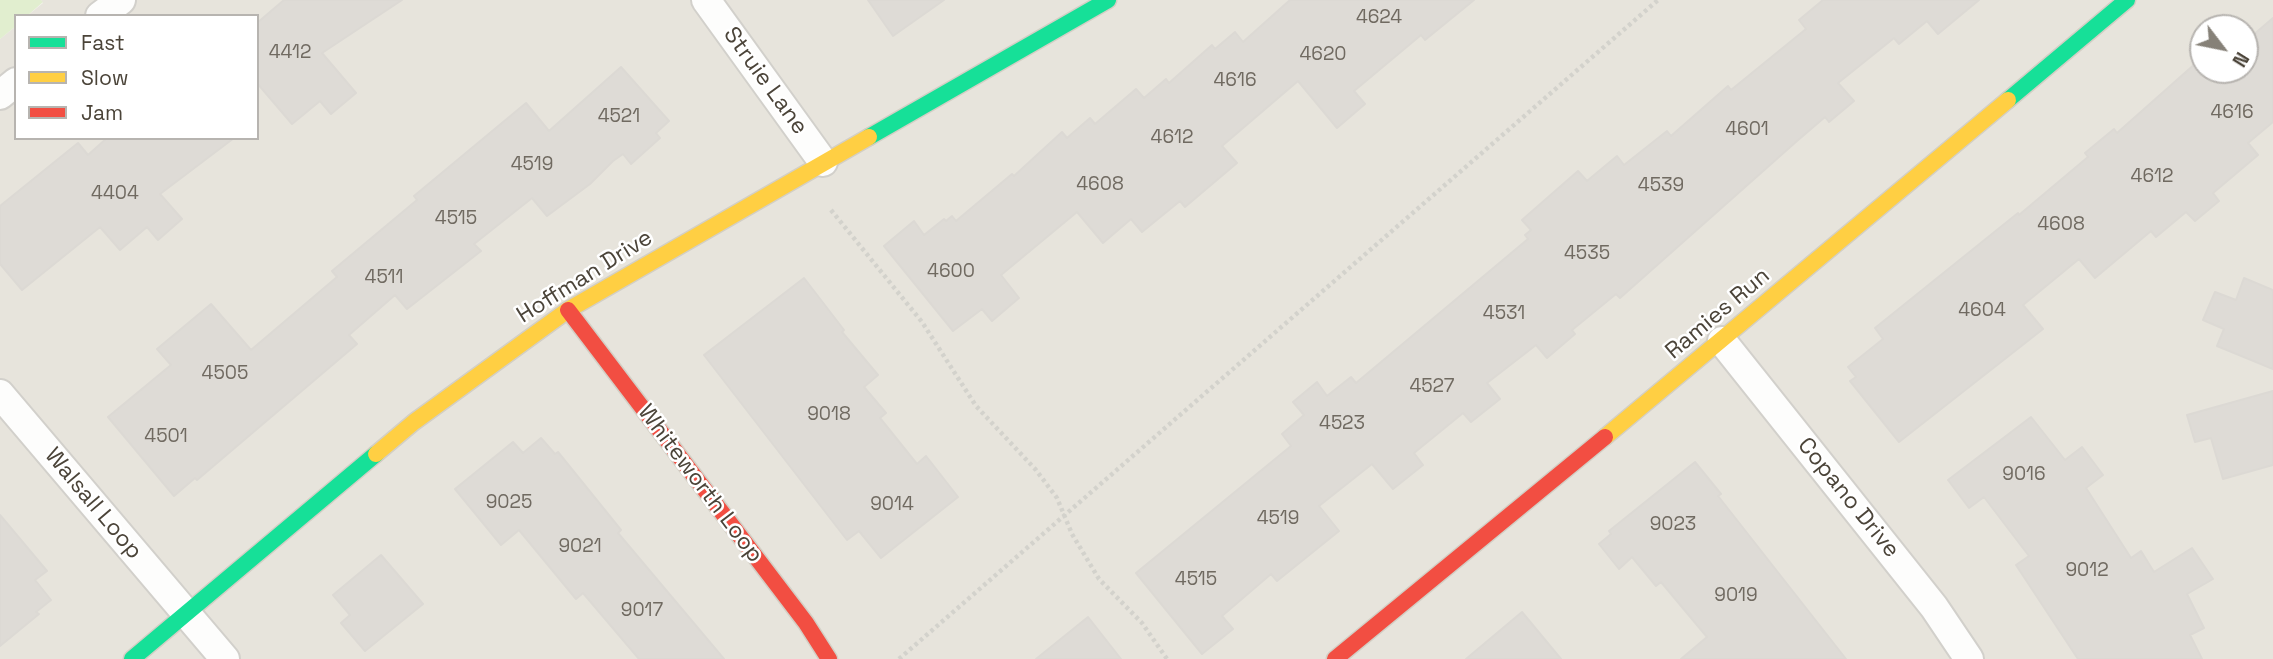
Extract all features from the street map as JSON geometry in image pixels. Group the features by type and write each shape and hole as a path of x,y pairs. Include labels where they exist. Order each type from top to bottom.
{"street":[{"path":"103,14 121,0"},
{"name":"Struie Lane","path":"706,0 823,162"},
{"name":"Hoffman Drive","path":"132,659 414,422 568,310 1108,0"},
{"name":"Ramies Run","path":"1349,655 2127,0"},
{"path":"0,95 14,84"},
{"name":"Whiteworth Loop","path":"568,310 806,623 829,659"},
{"name":"Copano Drive","path":"1722,341 1934,607 1969,659"},
{"name":"Walsall Loop","path":"0,394 225,659"}],"path":[{"path":"900,659 1658,0"},
{"path":"831,210 922,322 976,406 1036,470 1065,515 1072,534 1100,579 1142,623 1167,659"}],"shaded area":[{"path":"41,0 2273,0 2273,659 0,659 0,39 14,28 14,140 259,140 259,14 29,14 43,3"}],"green space":[{"path":"0,0 43,2 29,14 14,14 14,28 0,39"}],"building":[{"path":"284,0 402,0 322,53 356,93 331,114 320,101 292,124 259,85 259,21"},
{"path":"868,0 944,0 893,36"},
{"path":"1290,0 1474,0 1425,40 1421,35 1354,91 1365,104 1337,128 1298,81 1222,146 1237,163 1185,207 1180,201 1142,232 1131,219 1103,243 1077,212 1001,275 1019,298 992,321 982,309 953,331 884,246 914,221 924,235 944,219 946,221 952,216 956,221 1012,174 1014,176 1062,132 1067,138 1090,118 1095,124 1136,89 1144,98 1166,79 1169,83 1212,45 1215,49 1235,32 1243,42"},
{"path":"1823,0 1979,0 1938,34 1927,21 1899,44 1894,38 1838,83 1854,101 1829,122 1825,117 1620,298 1616,294 1572,330 1575,334 1547,358 1536,345 1487,383 1500,399 1471,422 1463,413 1414,453 1423,465 1393,489 1372,464 1319,506 1339,531 1277,581 1271,574 1222,616 1233,629 1202,654 1136,573 1291,446 1282,434 1304,415 1293,402 1317,382 1327,396 1351,377 1356,383 1528,239 1525,235 1531,230 1522,220 1578,171 1587,181 1617,156 1624,165 1667,131 1671,136 1728,86 1731,90 1806,29 1799,20"},
{"path":"2273,18 2273,122 2248,143 2258,155 2213,193 2219,201 2195,221 2186,212 2156,237 2151,231 2095,278 2079,259 2023,305 2043,329 1899,442 1850,381 1856,377 1848,367 1883,339 1875,328 2018,213 2019,215 2088,157 2085,153 2114,129 2117,133 2189,69 2189,84 2259,84 2259,30"},
{"path":"621,67 669,121 656,133 660,138 631,164 623,154 590,184 547,216 532,198 474,244 481,251 407,309 395,295 349,335 357,344 197,480 195,478 174,496 108,417 171,365 157,349 211,304 251,350 337,277 332,271 417,200 414,196 526,103 549,131"},
{"path":"105,140 231,140 160,194 182,219 158,240 147,227 120,250 100,227 22,290 0,264 0,206 78,143 88,155"},
{"path":"804,278 844,330 842,332 878,375 864,387 886,413 880,418 917,464 926,456 958,497 881,558 859,531 847,540 704,355"},
{"path":"2244,278 2273,290 2273,369 2217,346 2224,329 2203,320 2215,292 2236,300"},
{"path":"2273,391 2273,465 2223,479 2211,438 2195,442 2187,415"},
{"path":"2031,417 2065,460 2082,447 2103,475 2086,488 2131,558 2141,551 2154,572 2192,548 2213,579 2187,594 2204,628 2190,635 2202,659 2078,659 2016,565 2029,556 1984,497 1969,508 1948,480"},
{"path":"541,438 555,454 558,452 621,530 618,533 724,659 639,659 583,593 576,599 519,530 501,545 455,489 513,442 523,453"},
{"path":"1695,462 1721,494 1718,496 1846,659 1681,659 1707,637 1661,582 1656,586 1632,557 1619,569 1599,544 1611,534 1609,531"},
{"path":"0,515 47,571 35,580 51,600 36,612 39,614 0,646"},
{"path":"381,555 423,604 365,651 341,623 350,615 333,595"},
{"path":"1522,612 1561,659 1466,659"},
{"path":"1088,617 1121,659 1036,659"}],"traffic: fast":[{"path":"869,137 1108,0"},
{"path":"2008,100 2127,0"},
{"path":"132,659 376,454"}],"traffic: slow":[{"path":"1605,437 2008,100"},
{"path":"376,454 414,422 568,310 869,137"}],"traffic: jam":[{"path":"568,310 806,623 829,659"},
{"path":"1335,659 1605,437"}]}
